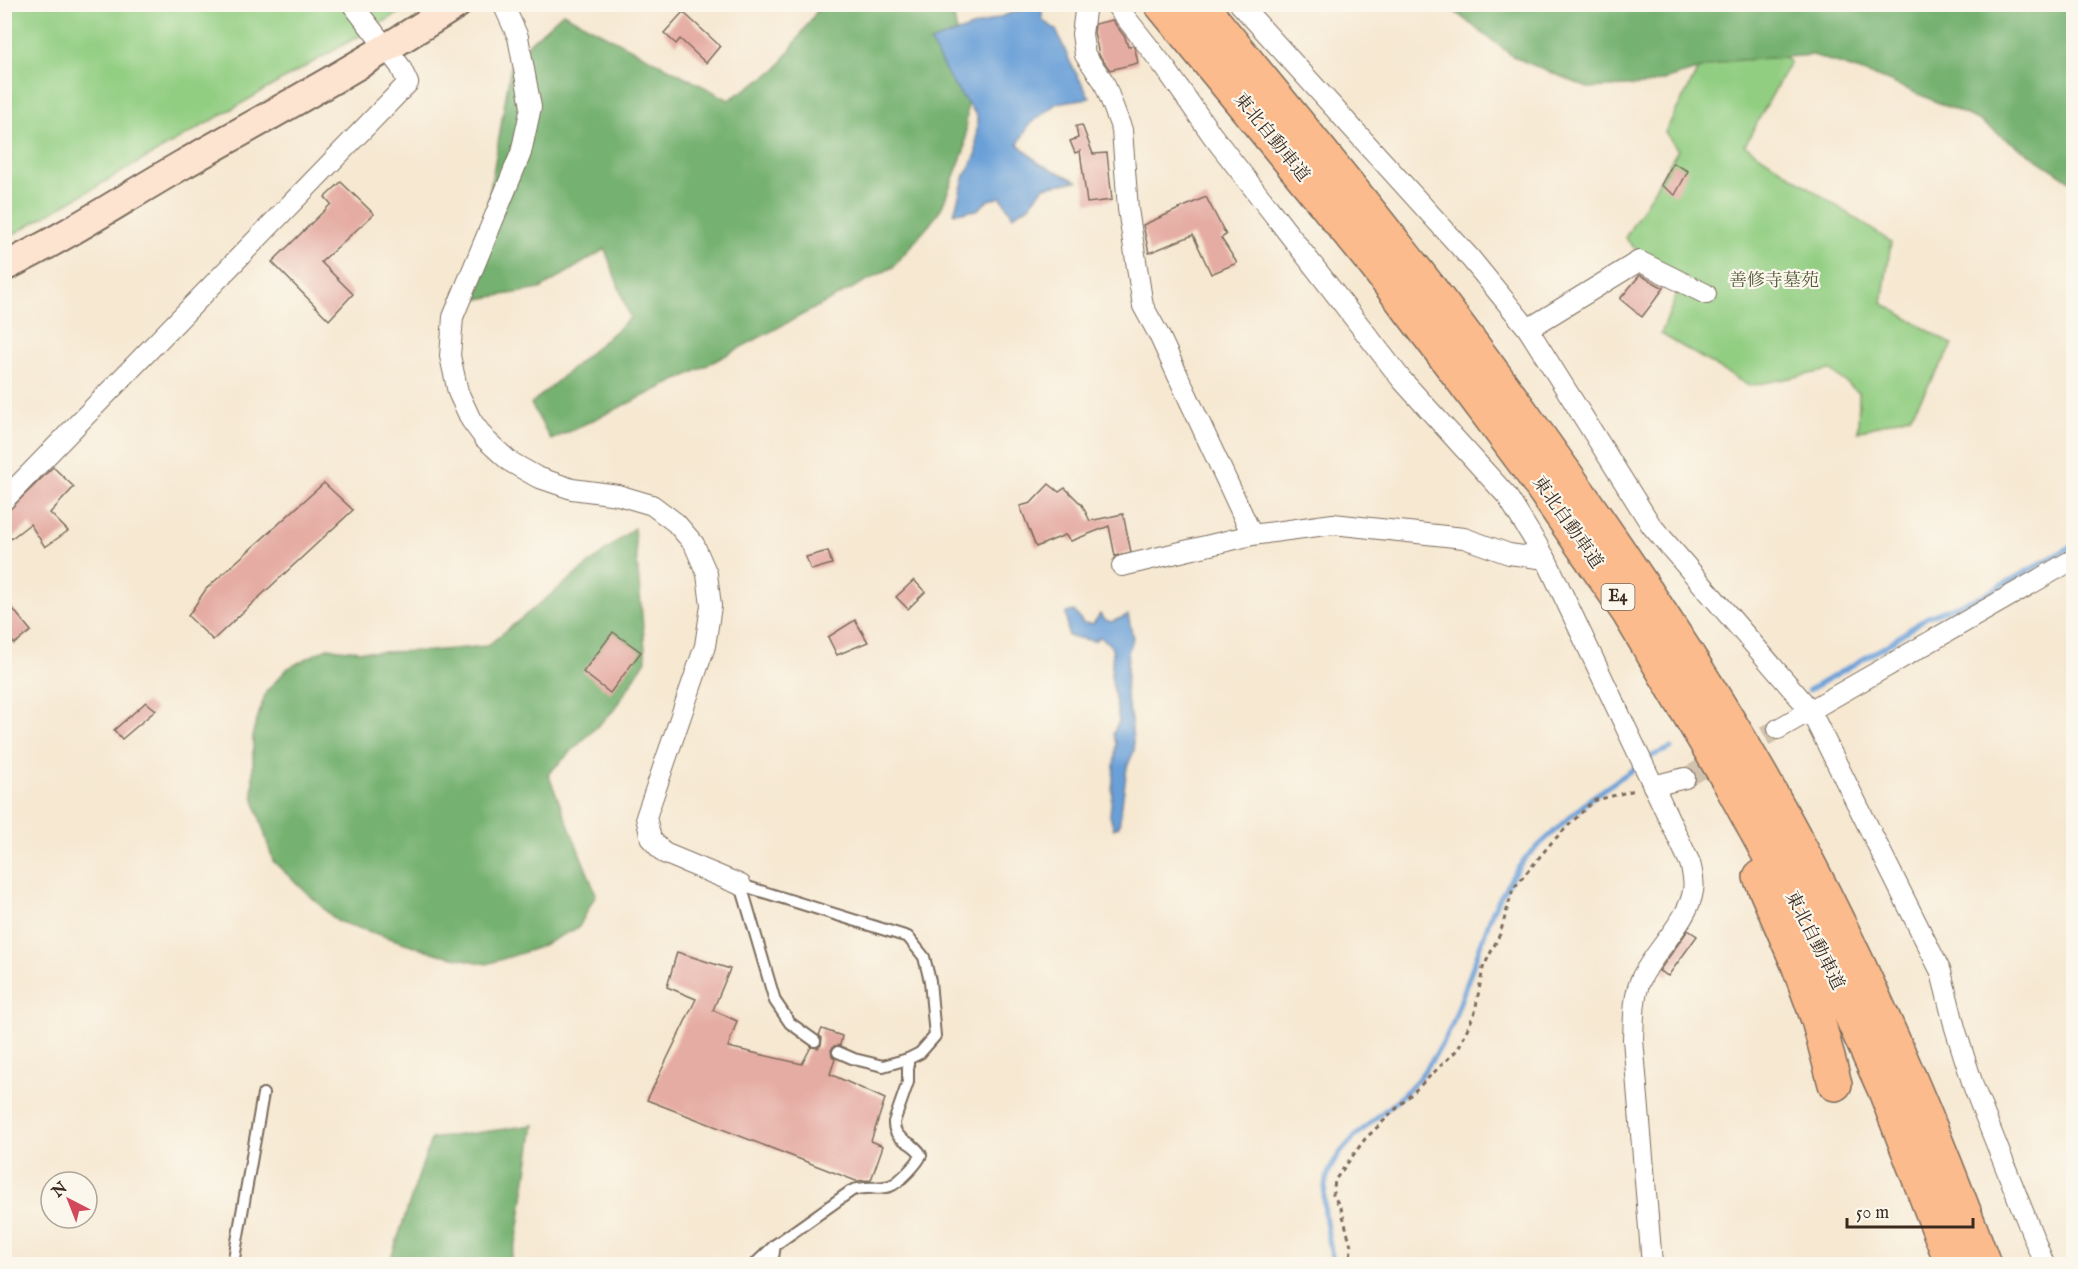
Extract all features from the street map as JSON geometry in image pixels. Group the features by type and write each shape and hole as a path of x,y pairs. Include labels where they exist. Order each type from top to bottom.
{"highway":[{"name":"東北自動車道","path":"1161,4 1376,266 1448,359 1586,549 1628,612 1727,778 1810,929 1885,1091 1953,1264"},
{"name":"東北自動車道","path":"1200,4 1400,249 1462,332 1571,481 1646,590 1712,694 1760,774 1871,988 1946,1162 1984,1264"},
{"path":"1586,549 1605,606 1696,753 1760,877 1815,1010 1835,1084"}],"street":[{"path":"4,500 408,82 388,49 352,4"},
{"path":"4,267 35,252 180,166 388,49 457,4"},
{"path":"503,4 518,37 531,107 521,153 453,317 450,356 458,392 471,420 485,439 509,461 537,477 572,489 618,495 652,505 676,523 694,544 707,574 711,606 705,646 646,817 651,839 664,853 741,885"},
{"path":"1086,4 1082,34 1085,55 1104,82 1122,129 1128,209 1143,306 1159,335 1252,535"},
{"path":"1115,4 1166,69 1212,135 1402,380 1507,496 1546,559 1690,863 1694,878 1693,892 1688,907 1641,980 1635,1005 1633,1040 1653,1264"},
{"path":"1240,4 1471,259 1528,329 1651,525 1810,710 1941,972 1955,1028 1974,1088 2044,1264"},
{"path":"1528,329 1639,261 1706,294"},
{"path":"1122,566 1252,535 1333,524 1464,538 1509,554 1546,559"},
{"path":"1778,729 2073,559"},
{"path":"1653,786 1685,778"}],"lane":[{"path":"741,885 775,1001 790,1023 815,1041"},
{"path":"741,885 908,937 924,957 930,981 934,1036 921,1053 883,1066 854,1059 838,1052"},
{"path":"755,1264 776,1245 851,1191 859,1187 890,1186 919,1160 921,1155 919,1150 897,1136 893,1129 908,1082 908,1059"},
{"path":"232,1264 263,1094"},
{"path":"772,1264 776,1245"}],"path":[{"path":"1350,1264 1351,1246 1341,1208 1333,1195 1335,1180 1365,1139 1458,1049 1474,1012 1483,968 1500,934 1513,889 1552,842 1593,801 1653,786"}],"green space":[{"path":"5,5 413,5 5,239"},
{"path":"821,5 942,5 954,17 968,92 965,148 942,207 893,267 692,373 551,440 531,404 630,318 605,249 540,289 472,300 512,59 563,13 729,100 777,69"},
{"path":"1446,5 2073,5 2073,183 1978,120 1886,80 1813,55 1728,61 1646,85 1588,88 1514,57"},
{"name":"善修寺墓苑","path":"1758,36 1790,62 1745,145 1891,242 1882,303 1953,345 1911,415 1858,432 1859,393 1830,370 1749,386 1661,334 1677,294 1625,238 1678,150 1665,132 1709,49"},
{"path":"634,528 646,660 613,711 548,774 596,894 579,927 537,948 487,964 439,954 337,921 273,861 253,796 253,732 266,692 288,668 327,648 374,652 430,651 487,646"},
{"path":"534,1125 517,1239 509,1264 389,1264 431,1139"}],"water":[{"path":"1034,5 1042,5 1042,19 1056,30 1090,98 1057,103 1029,125 1018,144 1040,164 1077,181 1044,187 1029,206 1013,216 1001,197 989,200 977,210 954,213 965,175 976,155 977,116 952,83 930,42"},
{"path":"1074,611 1083,623 1093,624 1100,614 1111,622 1128,615 1133,638 1128,653 1126,694 1134,751 1127,767 1119,826 1114,829 1110,816 1116,743 1113,734 1119,721 1111,675 1113,651 1109,643 1100,637 1094,641 1068,636 1066,613"}],"building":[{"path":"683,12 720,46 706,63 680,39 676,44 664,33"},
{"path":"1112,20 1125,37 1128,47 1133,46 1135,49 1138,63 1110,70 1099,55 1094,32 1095,24"},
{"path":"1082,125 1093,154 1107,153 1112,200 1087,203 1080,151 1075,153 1070,141 1078,138 1076,126"},
{"path":"1673,163 1688,171 1675,195 1661,185"},
{"path":"341,182 374,214 321,262 353,294 329,320 272,262 331,204 325,197"},
{"path":"1206,197 1226,235 1221,238 1237,263 1211,274 1193,235 1149,253 1143,225"},
{"path":"1640,275 1664,288 1642,317 1620,299"},
{"path":"53,467 74,487 50,513 68,531 45,547 30,524 4,544 4,515"},
{"path":"324,483 353,510 213,640 188,616 206,589"},
{"path":"1049,484 1059,492 1065,488 1082,505 1090,521 1123,514 1131,552 1115,556 1109,526 1071,541 1065,535 1036,547 1020,506 1031,503"},
{"path":"828,551 832,564 811,570 806,557"},
{"path":"914,580 925,592 908,609 896,597"},
{"path":"4,598 31,631 14,644 4,630"},
{"path":"855,620 868,642 837,655 828,637"},
{"path":"613,632 641,652 610,693 583,672"},
{"path":"146,702 156,710 122,739 114,730"},
{"path":"1688,930 1697,936 1668,976 1659,971"},
{"path":"677,952 730,969 713,1010 737,1021 728,1047 802,1064 811,1047 818,1048 821,1045 822,1038 819,1035 822,1029 842,1036 840,1045 834,1046 831,1050 835,1059 830,1074 885,1099 871,1141 883,1146 871,1180 856,1181 647,1100 696,999 667,987"}],"waterway":[{"path":"1809,690 1884,647 1927,617 1984,595 2074,545"},
{"path":"1333,1264 1324,1197 1327,1177 1333,1163 1342,1150 1422,1074 1445,1040 1493,910 1513,875 1526,857 1591,798 1654,755 1671,748"}],"tunnel":[{"path":"1685,778 1778,729"}]}
